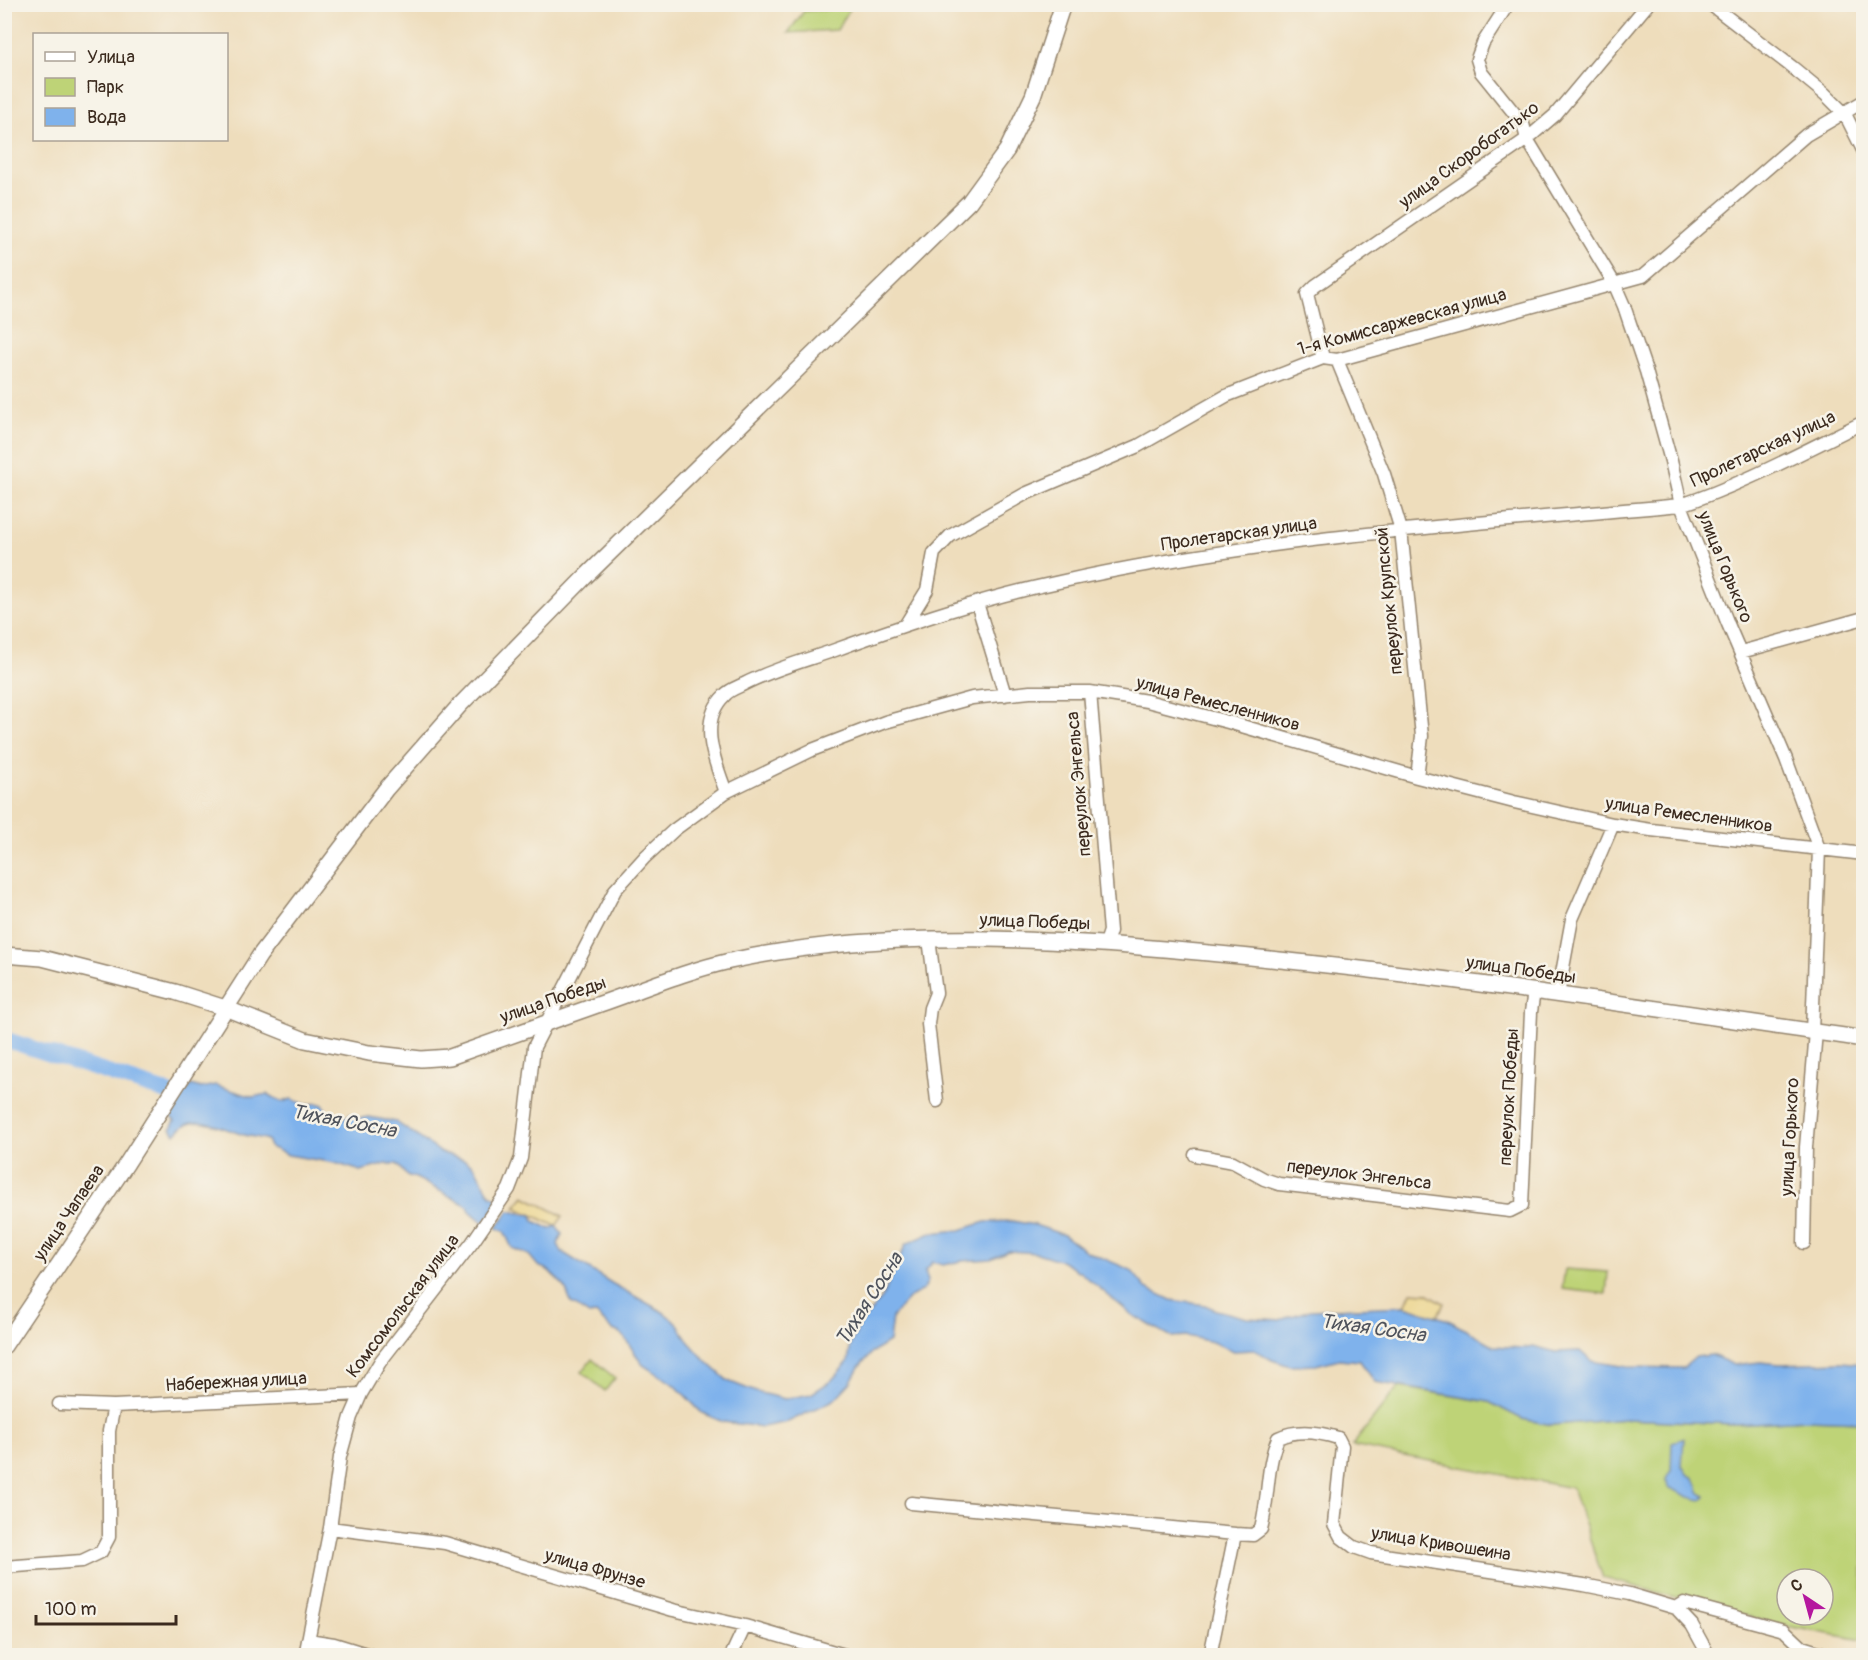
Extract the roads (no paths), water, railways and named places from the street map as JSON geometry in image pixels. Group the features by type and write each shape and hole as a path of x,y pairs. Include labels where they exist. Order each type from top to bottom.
{"main road":[{"name":"улица Чапаева","path":"4,1346 127,1163 260,955 386,789 459,706 584,578 969,202 1007,150 1034,96 1063,4"},
{"name":"улица Победы","path":"4,955 42,958 175,992 225,1008 305,1040 369,1053 421,1059 450,1057 676,977 730,962 795,950 855,943 929,939 1106,943 1329,964 1558,994 1863,1040"}],"street":[{"name":"улица Горького","path":"1508,4 1483,43 1477,59 1481,72 1523,124 1527,139 1614,283 1646,371 1681,506 1728,624 1786,759 1819,849 1814,1032 1806,1147 1804,1243"},
{"name":"улица Скоробогатько","path":"1323,358 1307,294 1315,286 1527,139 1555,115 1648,4"},
{"path":"1710,4 1792,67 1845,114 1863,153"},
{"name":"1-я Комиссаржевская улица","path":"906,624 927,590 934,553 950,536 1025,494 1138,446 1226,396 1323,358 1337,360 1643,276 1806,135 1845,114 1863,101"},
{"name":"переулок Крупской","path":"1337,360 1384,474 1401,530 1422,736 1417,777"},
{"name":"Пролетарская улица","path":"726,792 710,739 712,712 725,694 763,674 906,624 1059,582 1203,555 1477,522 1681,506 1741,481 1863,422"},
{"path":"977,603 1005,695"},
{"path":"1741,652 1863,618"},
{"name":"улица Ремесленников","path":"544,1023 615,890 674,830 726,792 812,750 885,722 972,698 1030,692 1090,692 1147,701 1417,777 1613,824 1863,854"},
{"name":"переулок Энгельса","path":"1090,692 1110,931 1106,943"},
{"path":"1558,994 1572,919 1613,824"},
{"path":"929,939 936,993 930,1008 928,1024 937,1101"},
{"name":"переулок Победы","path":"1522,1205 1531,1012 1534,991"},
{"name":"Комсомольская улица","path":"305,1656 330,1528 340,1457 351,1417 361,1394 380,1362 472,1243 509,1189 521,1158 534,1047 544,1023"},
{"name":"переулок Энгельса","path":"1195,1155 1233,1162 1264,1179 1279,1184 1510,1211 1522,1205"},
{"name":"Набережная улица","path":"59,1404 114,1406 361,1394"},
{"path":"4,1567 82,1561 102,1552 109,1537 109,1431 114,1406"},
{"name":"улица Кривошеина","path":"911,1503 1253,1535 1261,1529 1272,1453 1278,1438 1289,1433 1324,1434 1338,1438 1342,1446 1334,1524 1341,1537 1354,1547 1371,1553 1584,1585 1629,1594 1676,1608"},
{"name":"улица Фрунзе","path":"330,1528 445,1543 661,1607 745,1626 848,1656"},
{"path":"1210,1656 1235,1534"},
{"path":"1709,1656 1692,1626 1676,1608 1684,1603 1784,1630 1802,1647 1831,1656"},
{"path":"731,1656 745,1626"},
{"path":"308,1640 334,1644 373,1656"}],"water":[{"path":"191,1085 201,1088 215,1085 253,1097 267,1094 282,1102 291,1099 307,1105 317,1103 324,1105 327,1114 342,1119 351,1114 355,1119 369,1117 396,1122 442,1153 465,1160 474,1166 490,1194 500,1201 484,1223 470,1211 468,1206 406,1175 397,1164 386,1164 361,1171 335,1163 288,1155 270,1147 267,1140 208,1123 190,1123 175,1134 171,1128 175,1121 170,1116"},
{"path":"509,1211 532,1215 534,1221 550,1229 556,1226 562,1234 558,1244 562,1252 663,1312 677,1323 688,1341 728,1381 756,1392 785,1399 811,1394 831,1381 848,1362 851,1343 861,1323 882,1298 906,1244 931,1233 960,1230 985,1222 1012,1221 1035,1225 1064,1235 1086,1251 1131,1270 1146,1288 1171,1300 1205,1305 1247,1318 1280,1320 1310,1310 1405,1306 1448,1320 1494,1346 1521,1348 1533,1346 1556,1352 1580,1351 1591,1361 1628,1367 1683,1368 1696,1357 1712,1355 1734,1365 1760,1362 1863,1364 1863,1422 1807,1420 1734,1424 1626,1419 1552,1425 1522,1419 1489,1402 1375,1382 1360,1361 1339,1359 1316,1365 1290,1366 1272,1360 1255,1350 1234,1351 1212,1342 1187,1336 1172,1337 1132,1315 1080,1272 1059,1260 1037,1253 1008,1251 991,1259 943,1265 933,1262 925,1271 928,1281 924,1289 909,1298 892,1317 889,1342 873,1352 834,1400 788,1422 762,1427 723,1422 702,1413 675,1385 643,1365 622,1334 611,1329 596,1314 589,1315 571,1303 565,1287 548,1270 538,1266 529,1255 512,1248 504,1231 496,1228"},
{"path":"1684,1438 1682,1466 1687,1474 1694,1478 1700,1493 1706,1496 1701,1500 1668,1487 1666,1479 1671,1470 1672,1442"}],"waterway":[{"name":"Тихая Сосна","path":"4,1039 203,1104"}]}
